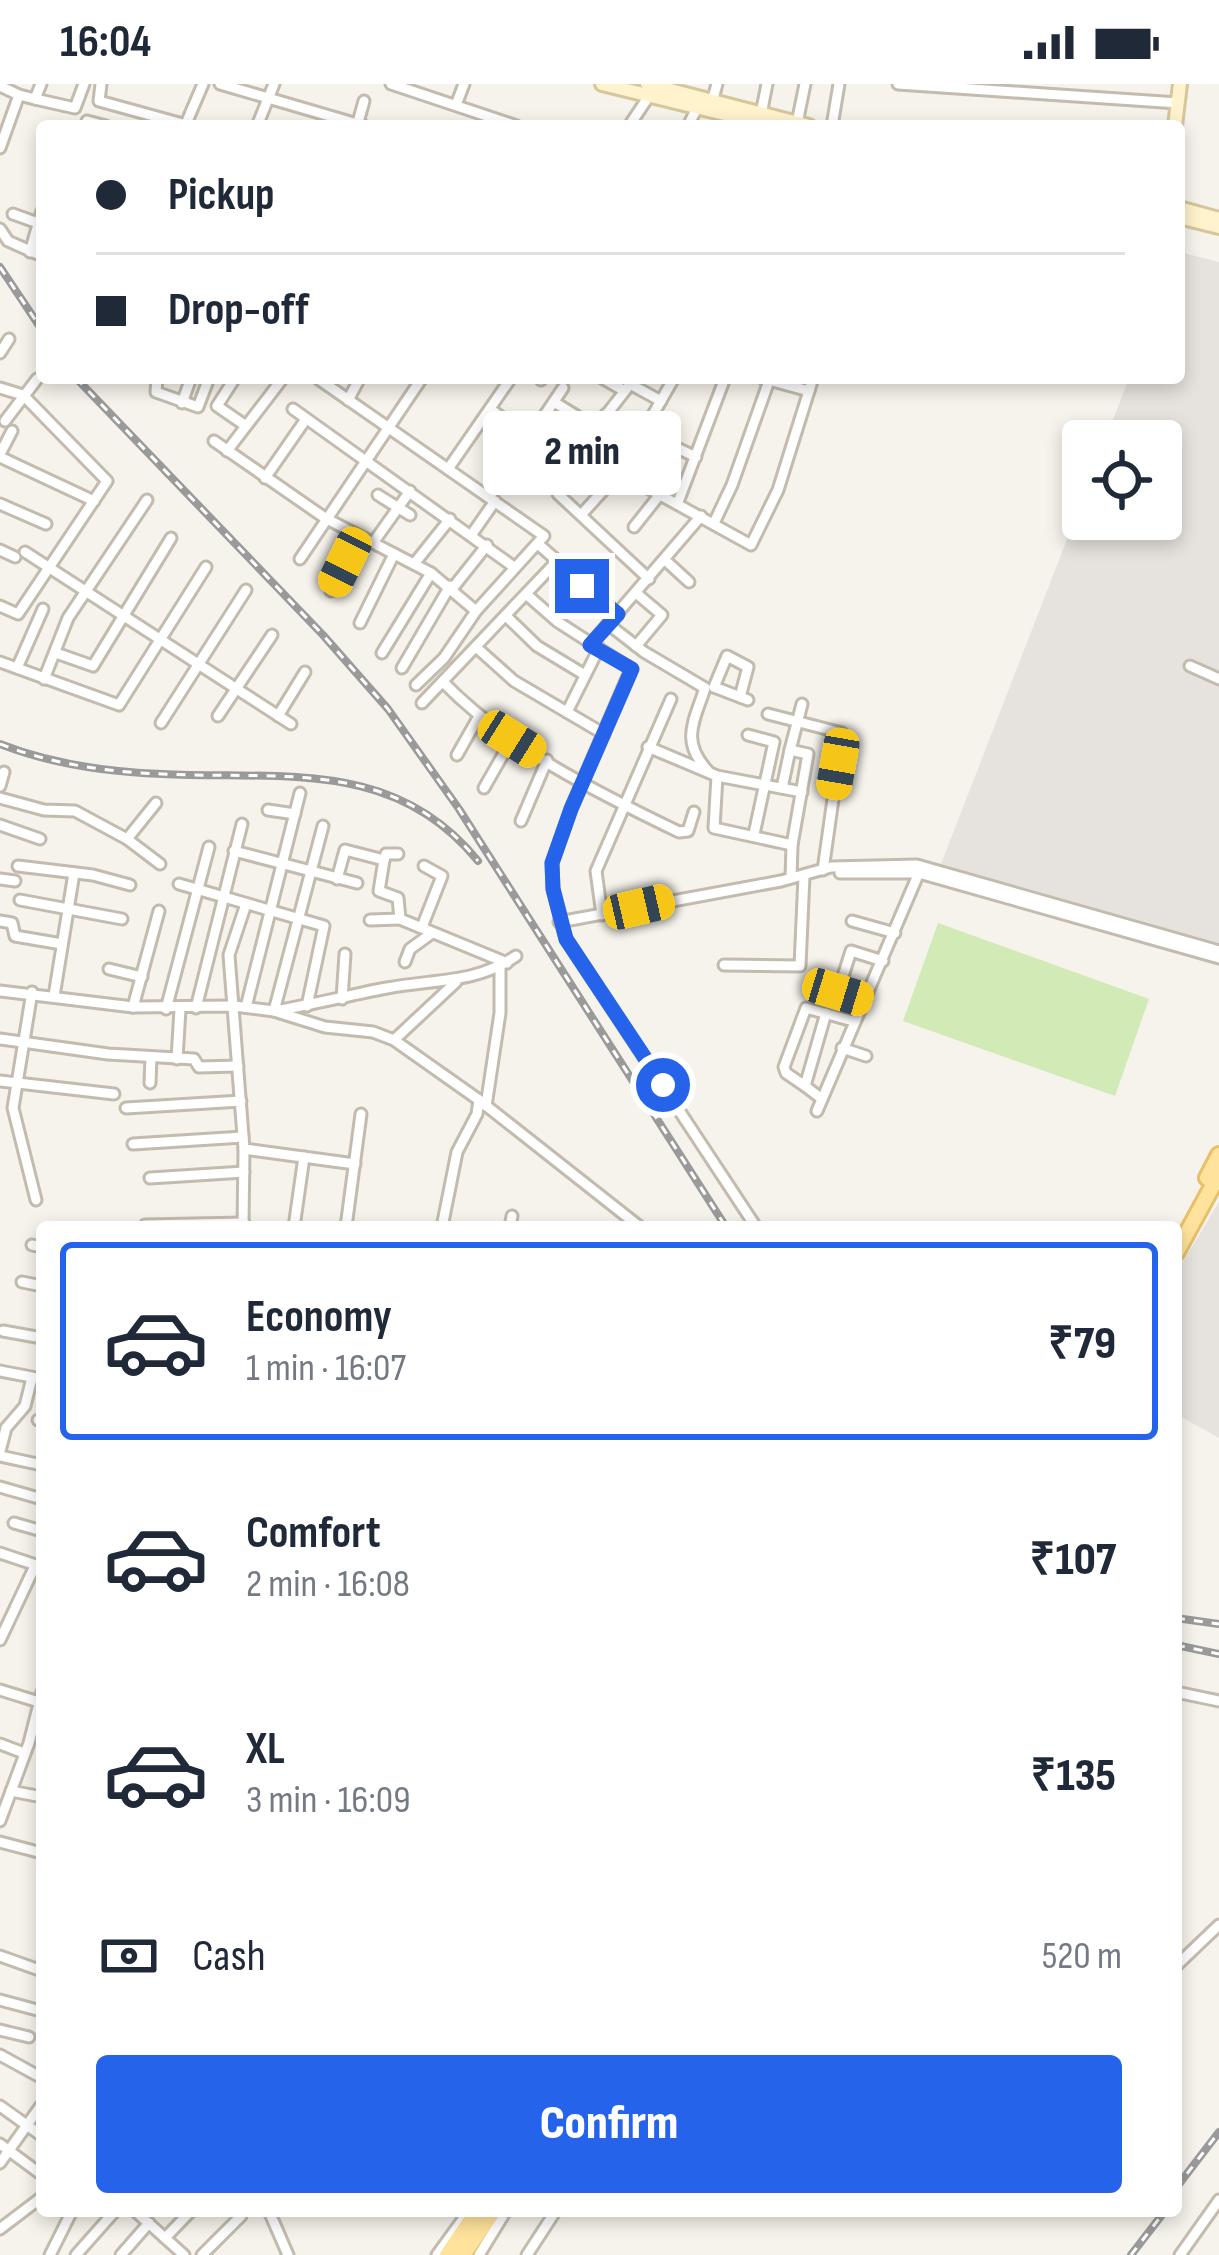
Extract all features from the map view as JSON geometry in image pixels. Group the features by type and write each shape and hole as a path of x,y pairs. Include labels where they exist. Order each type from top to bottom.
{"main road":[{"path":"1182,1224 1219,1155"},
{"path":"1182,1242 1219,1174"},
{"path":"447,2255 469,2217"},
{"path":"464,2255 490,2217"}],"street":[{"path":"34,99 41,84"},
{"path":"0,86 74,108 84,84"},
{"path":"101,84 99,101 165,120"},
{"path":"189,120 203,84"},
{"path":"220,84 345,120"},
{"path":"259,120 274,84"},
{"path":"391,84 498,120"},
{"path":"456,105 464,84"},
{"path":"605,84 784,120"},
{"path":"692,120 717,84"},
{"path":"761,114 767,84"},
{"path":"803,120 805,84"},
{"path":"833,120 839,84"},
{"path":"898,84 1028,89 1178,103"},
{"path":"1176,120 1180,84"},
{"path":"632,120 648,90"},
{"path":"0,148 3,128 19,95"},
{"path":"361,120 364,101"},
{"path":"703,103 755,120"},
{"path":"131,120 133,111"},
{"path":"315,120 319,111"},
{"path":"478,120 482,115"},
{"path":"1185,210 1219,223"},
{"path":"13,214 36,223"},
{"path":"1185,218 1219,223"},
{"path":"0,229 8,241 36,254"},
{"path":"30,252 36,231"},
{"path":"0,353 9,339"},
{"path":"5,421 36,380"},
{"path":"157,384 156,392 197,407 206,384"},
{"path":"182,403 189,384"},
{"path":"231,384 217,406 246,426"},
{"path":"226,452 279,384"},
{"path":"325,384 493,498 543,539 476,610 444,658 416,685"},
{"path":"348,400 357,384"},
{"path":"300,559 418,384"},
{"path":"448,469 507,384"},
{"path":"554,401 596,428 629,384 662,401"},
{"path":"581,515 620,472 671,384"},
{"path":"678,502 722,384"},
{"path":"714,523 732,485 765,384"},
{"path":"786,384 809,391"},
{"path":"596,459 751,545 778,490 811,384"},
{"path":"0,388 23,395 107,481 18,614 0,606"},
{"path":"472,534 563,388"},
{"path":"293,409 514,567"},
{"path":"490,409 570,466"},
{"path":"606,414 695,457"},
{"path":"265,478 306,419"},
{"path":"12,431 0,456 94,501"},
{"path":"214,441 325,518 431,573 476,610"},
{"path":"373,543 410,490"},
{"path":"634,527 661,493"},
{"path":"558,494 649,579"},
{"path":"378,495 410,515"},
{"path":"44,679 68,618 147,500"},
{"path":"0,504 46,524"},
{"path":"567,712 608,624 701,516"},
{"path":"414,564 451,519"},
{"path":"387,523 400,531"},
{"path":"331,591 358,536"},
{"path":"56,653 94,666 171,538"},
{"path":"538,544 618,614"},
{"path":"402,668 451,588 487,545"},
{"path":"0,550 49,567 291,724"},
{"path":"360,623 394,554"},
{"path":"422,703 558,560"},
{"path":"665,560 689,582"},
{"path":"0,662 119,705 206,567"},
{"path":"382,653 431,573"},
{"path":"161,723 246,590"},
{"path":"636,593 662,615 636,646"},
{"path":"526,594 632,669 552,863 566,939 752,1221"},
{"path":"17,668 43,609"},
{"path":"506,616 537,646 585,675"},
{"path":"608,624 636,646 710,687 744,698 748,667 728,656 710,687 690,741 694,754 712,773 715,828 792,845"},
{"path":"218,716 272,635"},
{"path":"476,647 514,681 604,734"},
{"path":"1190,666 1219,679"},
{"path":"278,716 305,673"},
{"path":"444,683 478,718 622,804 684,832 694,812"},
{"path":"602,915 596,871 670,699"},
{"path":"782,788 802,704"},
{"path":"768,714 842,733"},
{"path":"457,755 478,718"},
{"path":"791,878 792,845 816,727"},
{"path":"748,735 775,742 754,834"},
{"path":"484,788 512,739"},
{"path":"648,747 712,773 802,792"},
{"path":"790,750 808,754"},
{"path":"521,821 547,760"},
{"path":"824,870 838,764"},
{"path":"0,787 4,772"},
{"path":"240,1007 300,793"},
{"path":"0,798 44,810 69,808 127,839 160,864"},
{"path":"127,839 156,803"},
{"path":"268,810 295,814"},
{"path":"196,1008 242,824"},
{"path":"0,825 40,839"},
{"path":"274,1011 323,826"},
{"path":"166,1009 209,847"},
{"path":"234,850 357,883"},
{"path":"337,879 345,850 384,860"},
{"path":"398,854 386,854 379,890 398,898 400,919"},
{"path":"18,866 130,885"},
{"path":"405,962 427,930 447,886 442,876 424,866"},
{"path":"560,922 824,870 921,870 1219,955"},
{"path":"817,1111 921,870"},
{"path":"54,996 74,873"},
{"path":"724,965 800,966 804,876"},
{"path":"0,879 15,881"},
{"path":"179,884 325,928 307,1006"},
{"path":"20,900 122,919"},
{"path":"243,1221 240,1007 229,956 246,904"},
{"path":"133,1007 159,911"},
{"path":"370,920 400,919 508,962"},
{"path":"0,921 12,923 15,936 62,944"},
{"path":"852,921 896,933"},
{"path":"865,1001 838,992 851,952 883,961"},
{"path":"342,999 345,954"},
{"path":"274,1011 398,986 456,982 508,962"},
{"path":"443,1221 457,1152 482,1103 508,962"},
{"path":"109,969 142,977"},
{"path":"394,1040 456,982"},
{"path":"0,991 133,1007 274,1011 394,1040 632,1221"},
{"path":"32,992 14,1108 36,1200"},
{"path":"822,1099 784,1067 806,1008 853,1021"},
{"path":"177,1059 180,1009"},
{"path":"805,1086 826,1013"},
{"path":"0,1040 194,1059 199,1067 238,1066"},
{"path":"842,1048 866,1055"},
{"path":"150,1083 151,1057"},
{"path":"0,1081 114,1094"},
{"path":"126,1108 241,1101"},
{"path":"347,1221 361,1114"},
{"path":"133,1144 243,1143 355,1164"},
{"path":"295,1221 304,1157"},
{"path":"150,1178 244,1172"},
{"path":"22,1282 36,1285"},
{"path":"3,1330 36,1337"},
{"path":"0,1371 36,1378"},
{"path":"36,1380 25,1406 2,1432 0,1453 36,1464"},
{"path":"0,1487 36,1497"},
{"path":"14,1523 36,1529"},
{"path":"0,1553 36,1565"},
{"path":"0,1640 36,1573"},
{"path":"0,1690 36,1696"},
{"path":"1182,1693 1219,1701"},
{"path":"0,1821 36,1713"},
{"path":"0,1744 36,1746"},
{"path":"6,1795 36,1797"},
{"path":"0,1842 36,1851"},
{"path":"1182,1960 1219,1925"},
{"path":"0,1956 36,1969"},
{"path":"0,2000 36,2010"},
{"path":"0,2030 29,2037"},
{"path":"0,2055 36,2073"},
{"path":"0,2106 36,2132"},
{"path":"0,2163 5,2147 36,2113"},
{"path":"5,2147 36,2170"},
{"path":"1180,2255 1219,2200"},
{"path":"0,2229 36,2202"},
{"path":"50,2255 69,2217"},
{"path":"76,2255 110,2217"},
{"path":"143,2217 180,2254"},
{"path":"165,2238 185,2217"},
{"path":"202,2255 240,2217"},
{"path":"272,2217 288,2255"},
{"path":"437,2255 468,2217"},
{"path":"479,2255 502,2217"},
{"path":"527,2255 552,2217"},
{"path":"122,2255 149,2223"}],"shaded area":[{"path":"1185,254 1219,262 1219,944 941,864 1067,540 1182,540 1182,420 1113,420 1127,384 1185,384"},
{"path":"1219,1202 1219,1438 1182,1417 1182,1263"}],"green space":[{"path":"938,923 1149,999 1115,1096 903,1021"}],"railway":[{"path":"0,267 36,321"},
{"path":"82,384 388,709 459,809 722,1221"},
{"path":"0,744 100,769 291,777 372,789 410,804 445,828 478,861"},
{"path":"1182,1619 1219,1624"},
{"path":"1182,1646 1219,1654"},
{"path":"1182,2180 1219,2132"},
{"path":"1131,2255 1160,2217"}],"route":[{"path":"582,586 618,614 590,645 632,669 571,809 552,863 553,889 566,939 663,1085"}]}
